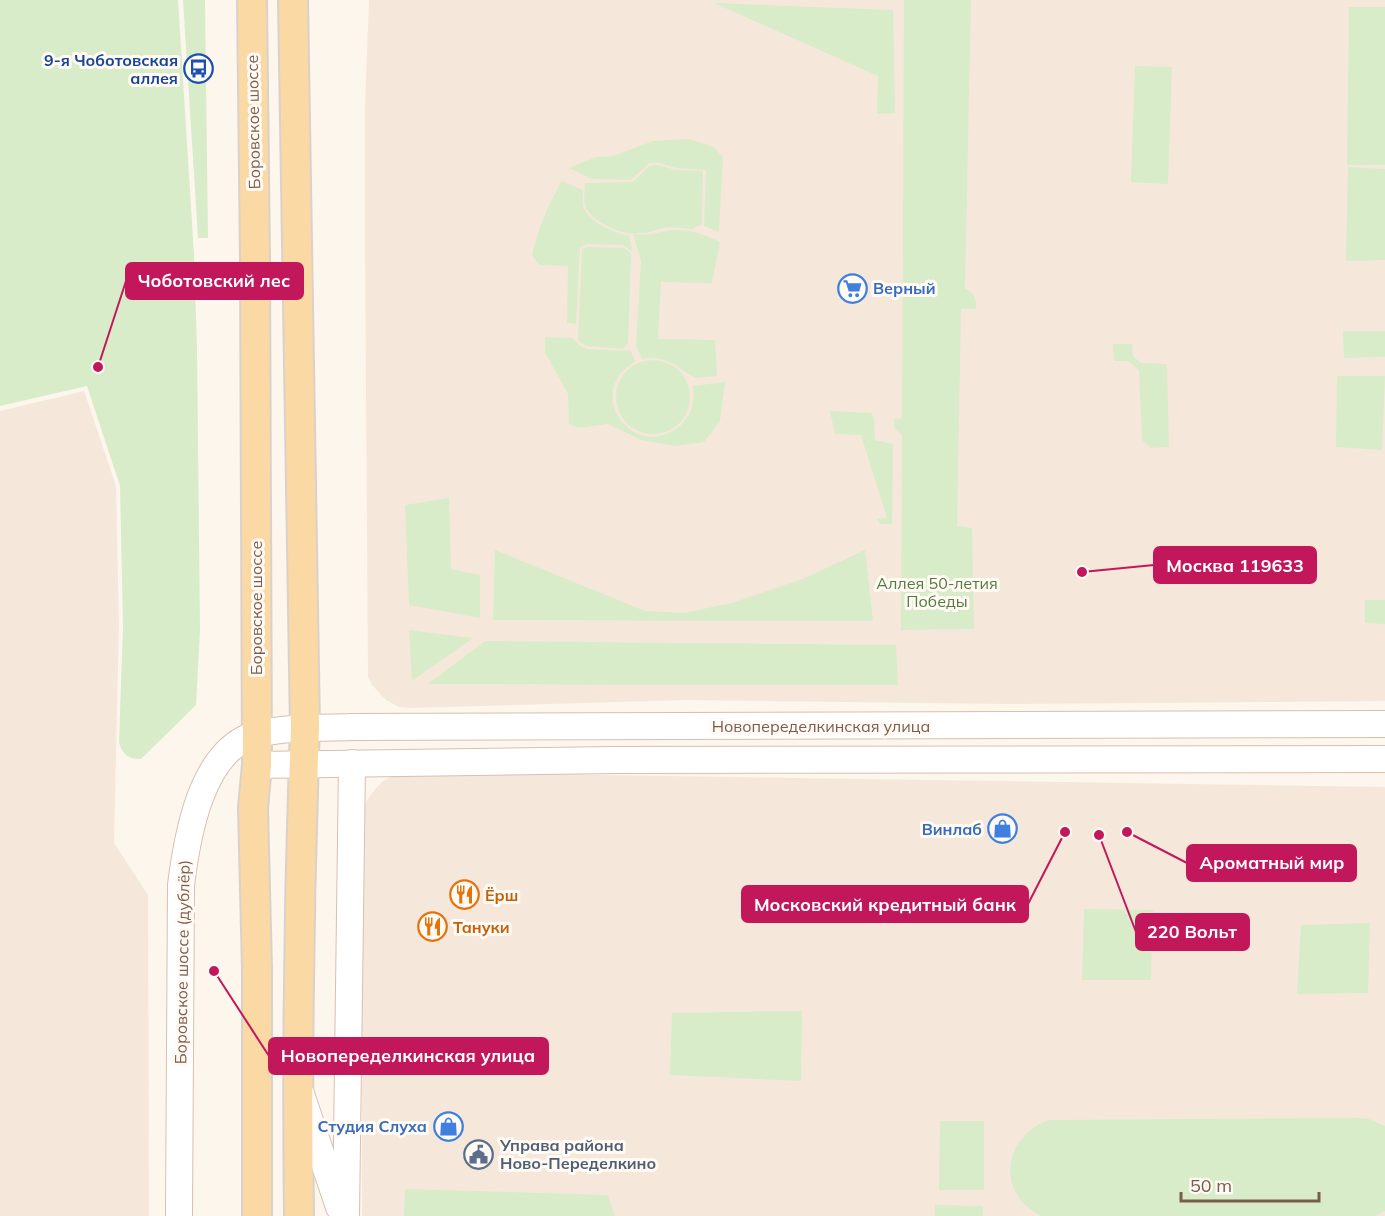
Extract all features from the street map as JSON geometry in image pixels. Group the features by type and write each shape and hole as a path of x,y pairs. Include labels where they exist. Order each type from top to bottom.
{"main road":[{"name":"Боровское шоссе","path":"252,0 257,734 253,808 257,969 257,1216"},
{"path":"293,0 305,728 301,806 297,1081 298,1216"},
{"name":"Новопеределкинская улица","path":"257,734 305,728 1385,724"},
{"name":"Боровское шоссе (дублёр)","path":"179,1216 181,885 185,848 194,811 214,769 236,744 257,734"},
{"name":"Новопеределкинская улица","path":"257,765 614,760 1385,759"},
{"path":"344,1216 352,763"},
{"path":"297,1081 344,1216"}],"shaded area":[{"path":"369,0 1385,0 1385,701 1005,704 686,700 412,708 399,707 386,700 368,677 365,105"},
{"path":"84,391 116,486 119,625 114,843 148,895 149,1216 0,1216 0,411"},
{"path":"473,773 1385,787 1385,1216 362,1216 363,809 377,787 395,775"}],"green space":[{"path":"0,0 178,0 194,255 200,630 196,705 141,759 127,756 119,743 123,626 120,486 87,386 0,406"},
{"path":"183,0 205,0 208,238 198,238"},
{"name":"Аллея 50-летия Победы","path":"904,0 971,0 965,288 974,296 976,309 961,309 957,526 972,528 974,629 901,630 902,435 894,427 894,419 902,418"},
{"path":"714,3 893,10 895,113 877,114 878,76"},
{"path":"1349,7 1385,7 1385,165 1347,165"},
{"path":"1135,66 1172,67 1168,184 1131,182"},
{"path":"689,139 713,147 723,157 719,232 704,226 706,170 649,163 631,180 592,179 569,168 596,157 613,156 653,141"},
{"path":"650,165 675,170 703,171 702,224 693,229 667,227 646,233 635,233 646,234 684,230 700,233 720,242 712,283 661,282 658,339 715,340 717,376 696,378 664,360 642,359 636,346 641,261 633,233 621,232 606,226 585,206 585,183 633,182"},
{"path":"1348,167 1385,169 1385,260 1346,261"},
{"path":"562,181 583,190 583,207 592,219 604,227 629,236 633,252 623,245 586,244 580,247 576,324 567,323 568,266 539,265 532,255 544,217"},
{"path":"588,247 624,248 631,253 628,343 623,349 586,346 578,340 582,249"},
{"path":"1343,331 1385,331 1385,357 1344,358"},
{"path":"545,337 573,338 580,346 588,349 627,351 630,349 635,361 621,373 614,387 613,401 617,414 626,426 637,434 651,437 666,434 682,424 688,416 694,396 693,386 725,382 720,421 704,442 676,446 641,440 608,424 578,428 569,424 568,394 545,352"},
{"path":"1113,344 1132,344 1133,356 1141,363 1167,364 1169,447 1151,448 1142,440 1139,370 1128,361 1114,361"},
{"path":"646,360 660,360 674,366 684,376 690,390 688,411 674,428 660,434 646,434 632,428 622,418 616,404 616,390 622,376 632,366"},
{"path":"1337,376 1385,376 1382,450 1336,447"},
{"path":"830,411 871,413 874,419 875,440 893,444 892,524 880,524 877,519 887,518 861,435 835,434"},
{"path":"449,498 451,569 480,575 480,618 409,605 405,505"},
{"path":"495,550 645,611 685,613 735,602 805,578 865,550 873,621 493,620"},
{"path":"1365,600 1385,600 1385,624 1365,623"},
{"path":"409,630 473,638 412,681"},
{"path":"485,641 896,645 898,685 428,684"},
{"path":"1084,909 1153,910 1151,980 1082,980"},
{"path":"1370,923 1368,993 1297,994 1301,925"},
{"path":"802,1011 801,1081 670,1075 672,1013"},
{"path":"1369,1119 1385,1126 1385,1211 1375,1216 1041,1216 1026,1206 1016,1194 1011,1180 1010,1165 1014,1151 1022,1139 1034,1128 1049,1120"},
{"path":"940,1121 984,1121 984,1190 939,1190"},
{"path":"405,1189 608,1195 615,1216 404,1216"},
{"path":"935,1205 983,1206 983,1216 935,1216"}],"place":[{"name":"9-я Чоботовская аллея","path":"199,69"},
{"name":"Верный","path":"852,288"},
{"name":"Чоботовский лес","path":"98,367"},
{"name":"Москва 119633","path":"1082,572"},
{"name":"Винлаб","path":"1003,829"},
{"name":"Московский кредитный банк","path":"1065,832"},
{"name":"Ароматный мир","path":"1127,832"},
{"name":"220 Вольт","path":"1099,835"},
{"name":"Ёрш","path":"464,895"},
{"name":"Тануки","path":"432,927"},
{"name":"Новопеределкинская улица","path":"214,971"},
{"name":"Студия Слуха","path":"448,1126"},
{"name":"Управа района Ново-Переделкино","path":"479,1154"}]}
